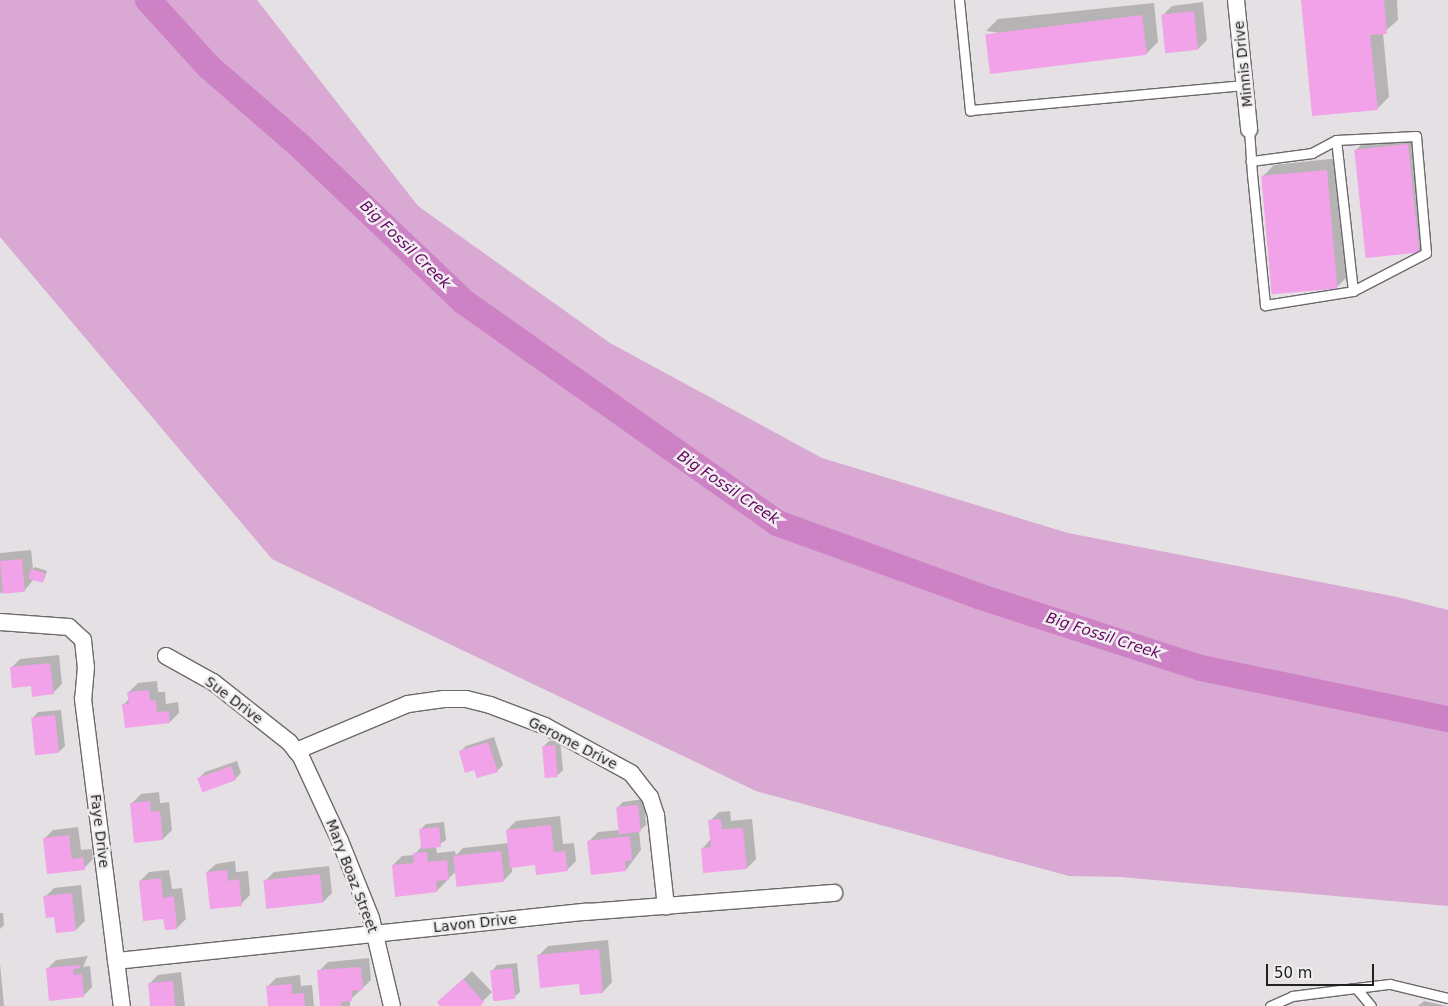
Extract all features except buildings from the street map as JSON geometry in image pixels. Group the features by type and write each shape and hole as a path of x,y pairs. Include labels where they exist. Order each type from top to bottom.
{"street":[{"name":"Minnis Drive","path":"1236,0 1249,129"},
{"name":"Faye Drive","path":"0,622 69,627 83,640 86,655 83,699 122,1006"},
{"name":"Sue Drive","path":"166,656 213,682 296,751"},
{"name":"Gerome Drive","path":"296,751 408,704 444,699 466,699 490,705 545,726 631,773 650,797 656,816 666,906"},
{"name":"Mary Boaz Street","path":"296,751 340,841 375,934 392,1006"},
{"name":"Lavon Drive","path":"116,961 666,906 834,893"}],"lane":[{"path":"959,0 970,110 1245,85"},
{"path":"1249,129 1251,161 1265,305 1353,291 1426,253 1416,136 1336,140 1312,153 1251,161"},
{"path":"1336,140 1353,291"},
{"path":"1270,1006 1292,996 1390,984 1448,998"},
{"path":"1356,988 1371,1006"}],"shaded area":[{"path":"0,0 257,0 418,206 610,343 822,458 1068,533 1397,597 1448,610 1448,906 1121,877 1069,876 756,791 272,559 0,237"}],"waterway":[{"name":"Big Fossil Creek","path":"148,0 209,67 298,144 464,302 777,523 981,597 1201,668 1448,719"}]}
